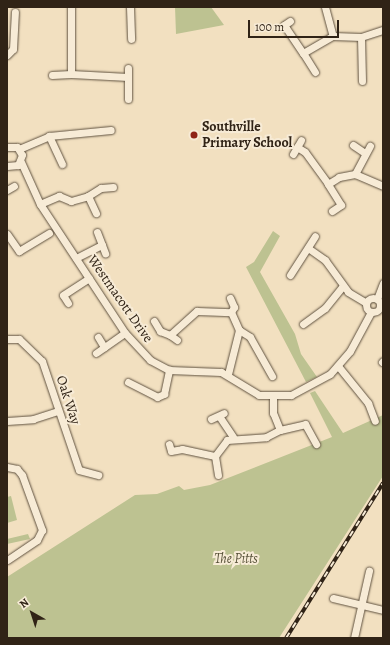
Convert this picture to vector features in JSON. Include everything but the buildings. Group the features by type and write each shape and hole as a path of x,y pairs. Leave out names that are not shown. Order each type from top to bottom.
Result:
{"street":[{"path":"71,7 71,74"},
{"path":"130,7 131,39"},
{"path":"325,7 333,36"},
{"path":"7,55 13,49 15,12"},
{"path":"290,21 284,25 314,72"},
{"path":"303,53 333,36 361,37 383,30"},
{"path":"7,32 15,33"},
{"path":"361,37 362,81"},
{"path":"128,68 128,99"},
{"path":"52,75 71,74 128,77"},
{"path":"7,146 19,149 49,136 112,130"},
{"path":"49,136 62,164"},
{"path":"293,154 301,140"},
{"path":"353,145 365,153"},
{"path":"356,174 365,153 370,146"},
{"path":"298,147 328,184 342,206 332,211"},
{"name":"Westmacott Drive","path":"19,149 21,162 40,204 125,333 150,360 169,370 228,374"},
{"path":"7,166 15,167 21,162"},
{"path":"328,184 339,177 356,174 383,186"},
{"path":"7,190 14,186"},
{"path":"40,204 59,196 71,201 88,196 101,188 113,187"},
{"path":"88,196 96,213"},
{"path":"97,232 105,253"},
{"path":"7,234 19,251 49,233"},
{"path":"290,275 316,236"},
{"path":"76,258 102,245"},
{"path":"308,248 325,260 343,286 366,303 371,312"},
{"path":"68,302 62,295 88,278"},
{"path":"366,303 376,299 383,284"},
{"path":"303,324 325,308 343,286"},
{"path":"230,298 234,307 231,312"},
{"path":"239,330 228,374 259,395 273,398 301,392 338,366 371,312 382,306 376,299"},
{"path":"170,335 197,311 231,312"},
{"path":"231,312 239,330 250,337 272,376"},
{"path":"154,321 160,331 177,340"},
{"path":"96,353 125,333"},
{"path":"98,338 104,347"},
{"name":"Oak Way","path":"7,339 19,339 42,361 79,470 98,475"},
{"path":"338,366 368,403 375,421"},
{"path":"128,382 157,398 164,394 169,370"},
{"path":"273,398 273,413 280,430"},
{"path":"7,421 34,419 58,411"},
{"path":"211,419 222,414 233,437"},
{"path":"215,456 233,437 266,437 304,421 316,444"},
{"path":"170,451 182,449 215,456"},
{"path":"215,456 218,475"},
{"path":"7,467 17,469 22,475 42,530 37,540 7,560"},
{"path":"354,638 370,572"},
{"path":"333,598 383,610"}],"green space":[{"path":"175,7 211,7 224,25 176,34"},
{"path":"273,231 280,236 260,272 295,334 301,354 317,377 306,382 246,267 254,262"},
{"name":"The Pitts","path":"315,391 343,433 383,415 383,476 279,638 7,638 7,577 135,495 157,494 179,486 184,490 210,485 332,437 310,393"},
{"path":"11,496 17,520 7,523 7,497"},
{"path":"28,534 30,539 7,544 7,539"}],"railway":[{"path":"286,638 383,483"}],"place":[{"name":"Southville Primary School","path":"194,135"}]}
